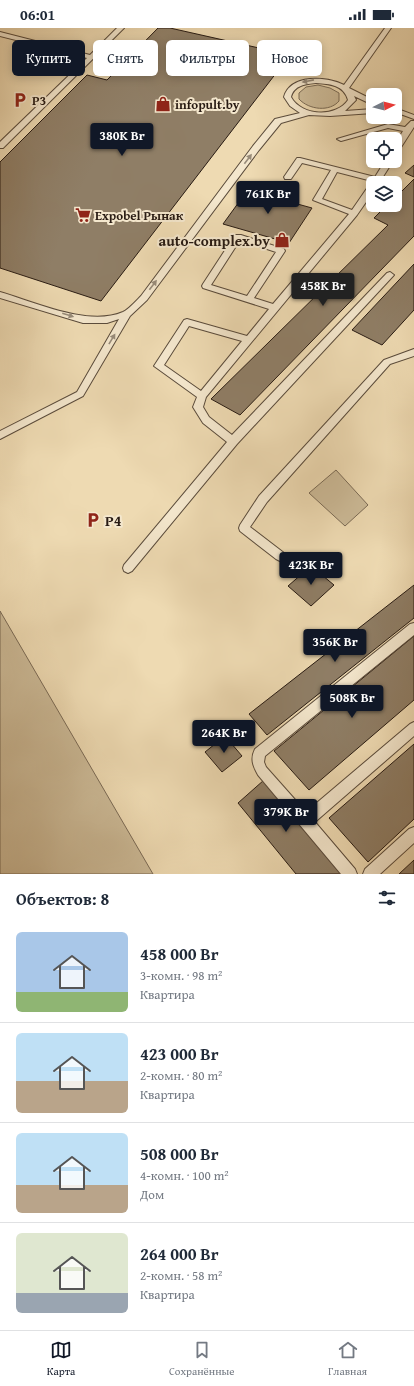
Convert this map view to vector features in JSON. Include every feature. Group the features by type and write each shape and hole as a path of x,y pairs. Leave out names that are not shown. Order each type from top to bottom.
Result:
{"lane":[{"path":"0,146 121,28"},
{"path":"347,90 388,28"},
{"path":"0,34 92,57"},
{"path":"308,113 291,104 288,98 290,90 296,84 305,81 325,80 336,83 366,100"},
{"path":"337,112 349,105 352,100 347,90"},
{"path":"0,436 80,394 127,314 144,298 256,148 278,121 308,113 328,114 337,112 366,111"},
{"path":"402,113 414,117"},
{"path":"402,138 407,130 414,124"},
{"path":"341,139 388,126 407,130"},
{"path":"288,176 300,160 366,180"},
{"path":"334,170 317,200 354,213"},
{"path":"233,441 206,420 198,407 202,396 354,213 366,196"},
{"path":"250,299 280,251 238,238 206,286 275,308"},
{"path":"128,568 233,441 390,275"},
{"path":"0,295 83,320 107,320 127,314"},
{"path":"202,396 159,366 187,322 249,340"},
{"path":"280,556 244,528 263,499 387,362 414,352"},
{"path":"350,874 262,771 258,762 259,754 414,628"},
{"path":"305,822 414,728"},
{"path":"370,874 414,834"}],"shaded area":[{"path":"318,85 330,88 339,93 339,101 330,107 319,108 308,106 299,99 299,93 306,87"},
{"path":"336,470 368,505 345,526 309,493"},
{"path":"0,611 153,874 0,874"}],"building":[{"name":"Expobel Рынак","path":"158,28 170,28 223,40 166,40 166,76 249,76 249,46 257,48 257,76 274,76 101,301 0,268 0,162 87,75 107,80 111,76 158,76 158,40 146,40"},
{"path":"414,165 414,177 405,173"},
{"path":"414,179 414,236 240,415 211,399 388,225 374,218 380,212 402,212 402,191"},
{"path":"252,184 277,190 272,197 312,208 289,243 223,224"},
{"path":"414,264 414,310 382,345 352,330"},
{"path":"311,566 334,585 311,606 288,586"},
{"path":"414,585 414,618 267,735 249,714"},
{"path":"414,636 414,700 309,790 274,751"},
{"path":"225,736 242,756 222,772 205,752"},
{"path":"414,744 414,819 368,862 329,818"},
{"path":"264,780 343,874 296,874 238,803"},
{"path":"414,860 414,874 399,874"}],"place":[{"name":"P3","path":"20,100"},
{"name":"infopult.by","path":"163,104"},
{"name":"Expobel Рынак","path":"83,215"},
{"name":"auto-complex.by","path":"282,240"},
{"name":"P4","path":"93,520"}]}
